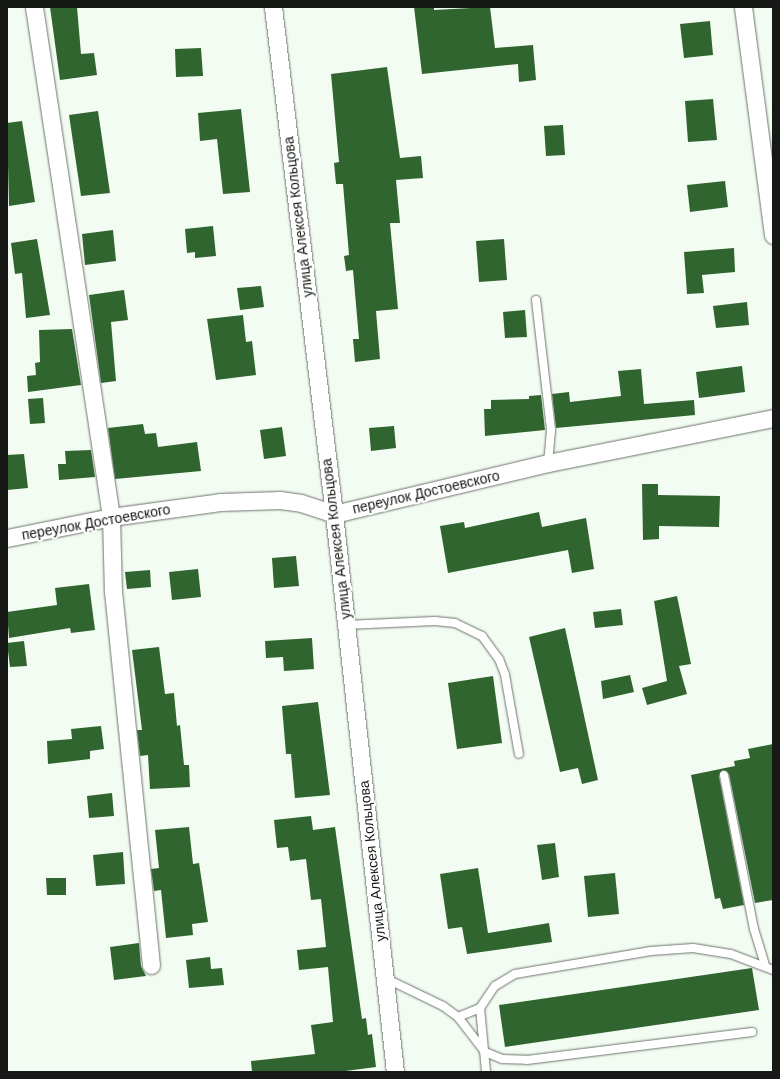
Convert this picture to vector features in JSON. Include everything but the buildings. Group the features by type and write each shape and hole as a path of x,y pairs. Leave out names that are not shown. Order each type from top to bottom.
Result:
{"street":[{"path":"34,7 111,517 113,591 150,965"},
{"name":"улица Алексея Кольцова","path":"273,7 334,514 395,1072"},
{"path":"743,7 773,235"},
{"name":"переулок Достоевского","path":"7,538 111,517 258,499 301,502 334,514 548,462 773,418"}],"lane":[{"path":"536,300 550,430 548,462"},
{"path":"346,625 435,621 455,622 482,636 499,659 505,675 519,754"},
{"path":"724,775 754,929 765,964"},
{"path":"458,1016 480,1008 492,989 515,974 629,954 693,948 765,964 773,970"},
{"path":"385,978 429,997 458,1016 485,1052 502,1059 528,1060 752,1032"},
{"path":"480,1008 486,1072"}]}
